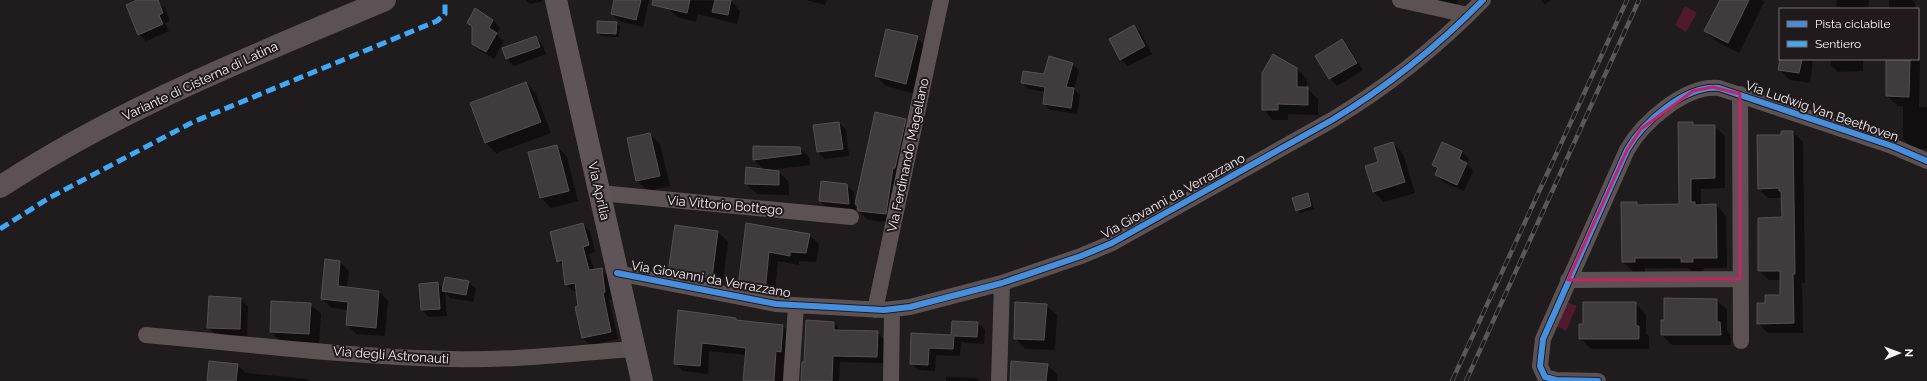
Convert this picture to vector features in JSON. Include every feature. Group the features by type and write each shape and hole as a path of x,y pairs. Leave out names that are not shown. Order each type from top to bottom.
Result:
{"main road":[{"name":"Variante di Cisterna di Latina","path":"0,187 69,146 159,97 385,0"}],"street":[{"name":"Via Aprilia","path":"556,0 642,381"},
{"name":"Via Ferdinando Magellano","path":"875,310 941,0"},
{"path":"1400,0 1468,15"},
{"name":"Via Giovanni da Verrazzano","path":"618,273 759,302 796,306 875,310 892,310 1002,283 1081,256 1120,240 1332,120 1364,101 1408,67 1483,0"},
{"name":"Via Ludwig Van Beethoven","path":"1568,280 1627,150 1637,133 1653,117 1688,94 1697,90 1708,87 1719,88 1740,94 1892,146 1927,161"},
{"path":"1740,94 1741,341"},
{"name":"Via Vittorio Bottego","path":"600,193 851,217"},
{"path":"1598,381 1552,380 1545,377 1541,370 1541,352 1545,333 1568,280 1740,279"},
{"path":"999,381 1002,283"},
{"path":"791,381 796,306"},
{"path":"891,381 892,310"},
{"name":"Via degli Astronauti","path":"146,335 388,356 452,360 635,349"}],"highlighted area":[{"path":"1713,87 1740,94 1740,279 1568,280 1627,150 1641,129 1693,91"}],"shaded area":[{"path":"1685,6 1697,13 1686,32 1675,25"},
{"path":"1565,301 1577,306 1566,331 1554,325"}],"building":[{"path":"137,0 158,0 163,13 159,15 163,24 138,35 126,5"},
{"path":"614,0 641,0 636,20 611,14"},
{"path":"653,0 690,0 687,13 652,5"},
{"path":"715,0 731,0 728,15 712,12"},
{"path":"1720,0 1749,0 1728,43 1704,31"},
{"path":"475,8 493,20 489,28 497,33 486,52 472,44 472,26 467,23"},
{"path":"597,21 617,22 616,34 597,33"},
{"path":"1134,25 1145,46 1120,60 1109,39"},
{"path":"886,29 918,36 906,84 875,76"},
{"path":"536,36 540,47 506,59 502,48"},
{"path":"1342,39 1357,63 1329,79 1315,56"},
{"path":"1273,54 1297,68 1297,87 1308,87 1308,105 1278,104 1278,110 1262,110 1262,73"},
{"path":"1049,56 1073,63 1066,87 1074,88 1071,108 1043,104 1045,87 1021,83 1023,71 1044,74"},
{"path":"1780,60 1802,60 1799,73 1778,70"},
{"path":"1886,60 1910,60 1909,97 1886,96"},
{"path":"526,82 541,122 485,143 470,103"},
{"path":"875,112 906,119 895,168 893,168 886,214 858,211 857,205 855,204"},
{"path":"839,122 843,149 817,152 813,125"},
{"path":"1678,122 1693,122 1693,125 1715,125 1715,178 1691,179 1691,202 1695,202 1695,205 1716,204 1717,258 1693,258 1693,262 1681,262 1681,258 1635,258 1635,262 1622,262 1621,202 1637,202 1637,205 1679,204"},
{"path":"1781,131 1793,131 1795,274 1793,274 1794,323 1757,324 1757,303 1765,303 1765,295 1780,295 1780,271 1758,271 1758,218 1782,217 1781,191 1779,191 1779,188 1758,189 1757,135 1781,135"},
{"path":"650,133 660,176 636,181 627,138"},
{"path":"1393,142 1405,182 1373,192 1365,166 1378,162 1374,148"},
{"path":"1442,142 1462,151 1459,159 1467,163 1457,185 1435,175 1438,168 1432,165"},
{"path":"557,145 569,191 540,198 528,152"},
{"path":"753,146 800,147 801,154 753,160"},
{"path":"746,167 779,171 779,185 745,184"},
{"path":"821,181 847,184 849,204 819,201"},
{"path":"1308,193 1311,206 1296,211 1292,198"},
{"path":"583,223 589,245 583,247 589,270 602,268 605,292 603,293 611,332 582,338 575,307 578,306 575,283 565,285 562,260 557,262 550,232"},
{"path":"746,223 810,234 806,253 790,252 790,256 769,252 765,292 738,287"},
{"path":"675,225 718,231 712,278 668,272"},
{"path":"325,259 340,261 338,286 379,291 376,328 346,325 348,302 321,299"},
{"path":"445,277 469,281 466,295 442,291"},
{"path":"438,282 440,309 421,310 419,284"},
{"path":"209,296 241,298 240,329 207,328"},
{"path":"1664,298 1717,299 1717,322 1720,322 1721,335 1661,335 1661,320 1664,320"},
{"path":"271,301 311,303 309,334 270,332"},
{"path":"1015,302 1047,304 1044,340 1014,339"},
{"path":"1583,302 1636,302 1636,326 1639,326 1639,339 1579,339 1579,324 1583,324"},
{"path":"678,310 736,318 736,320 783,325 781,352 776,351 774,381 743,381 746,348 702,343 700,366 674,364"},
{"path":"806,320 834,322 834,330 878,331 877,357 833,356 832,381 801,381 802,362 804,362"},
{"path":"952,321 978,322 977,337 954,336 953,349 929,348 928,365 910,364 911,333 951,335"},
{"path":"209,361 238,364 236,381 207,381"},
{"path":"1011,361 1048,364 1046,381 1010,381"}],"railway":[{"path":"1452,381 1627,0"},
{"path":"1466,381 1639,0"}],"marked path":[{"path":"0,229 49,198 193,122 437,21 445,14 445,0"}],"cycle path":[{"path":"617,273 776,304 884,310 910,307 1002,283 1081,256 1112,243 1332,120 1372,94 1411,65 1448,34 1483,0"},
{"path":"1598,381 1556,380 1545,377 1540,366 1543,339 1627,150 1643,128 1666,107 1693,92 1719,88 1892,146 1927,161"}]}
